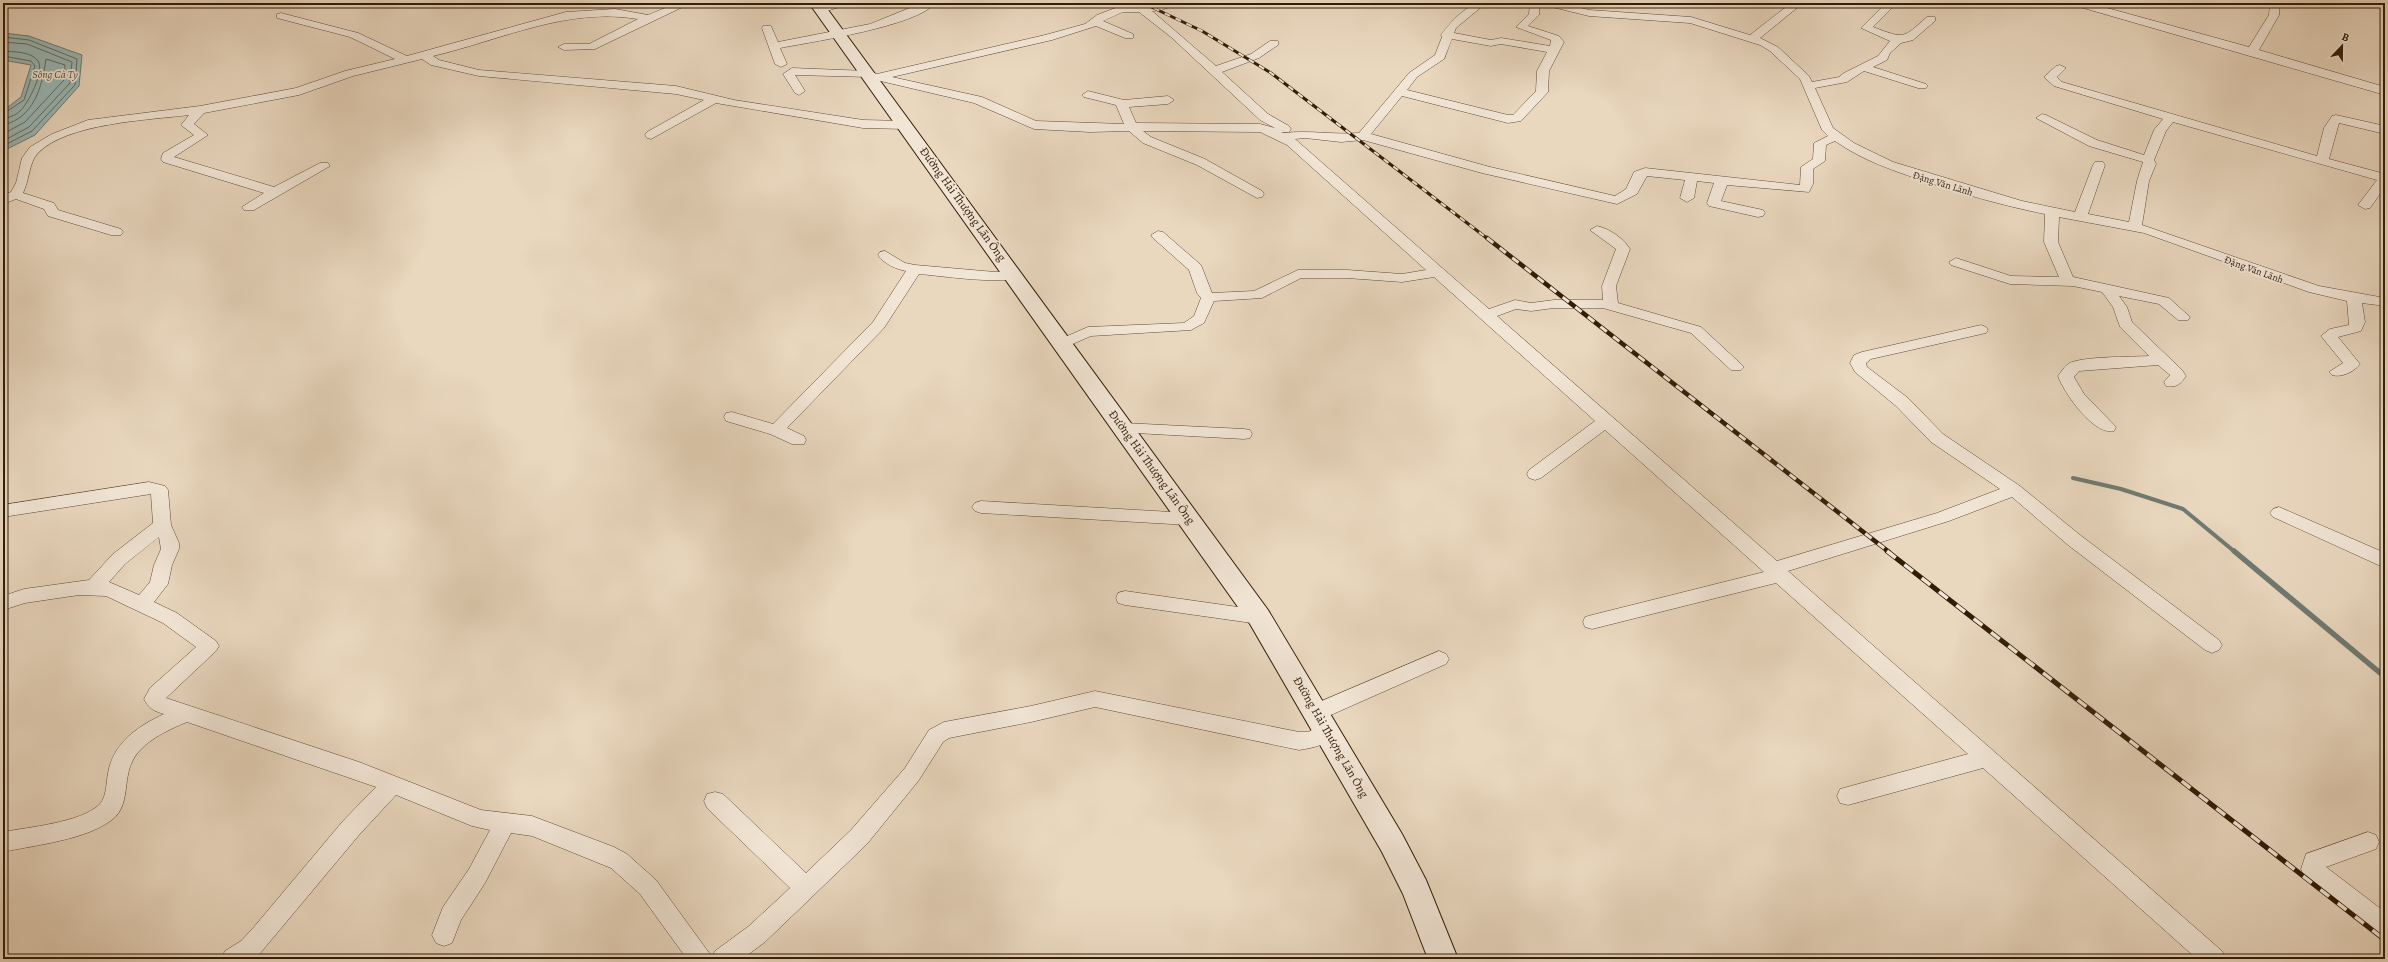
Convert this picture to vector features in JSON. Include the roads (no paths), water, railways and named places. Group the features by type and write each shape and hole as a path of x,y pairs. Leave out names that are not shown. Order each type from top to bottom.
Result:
{"street":[{"path":"615,12 633,3"},
{"path":"564,47 592,47 649,18 686,3"},
{"path":"819,6 846,3"},
{"path":"774,46 838,34 907,16 930,3"},
{"path":"872,77 1048,38 1089,26 1111,12 1136,5 1158,8 1174,3"},
{"path":"1363,136 1401,92 1413,75 1440,57 1446,35 1455,22 1481,3"},
{"path":"1401,92 1514,119 1542,92 1543,71 1558,42 1555,38 1521,27 1534,15 1535,3"},
{"name":"Đặng Văn Lãnh","path":"1548,3 1589,13 1686,19 1753,38 1774,49 1805,78 1828,130 1835,137 1867,155 1911,173 1990,197 2052,212 2135,227 2300,285 2354,298 2385,302"},
{"path":"1753,38 1798,3"},
{"path":"1892,3 1866,28 1897,40 1909,38 1931,19"},
{"path":"2078,3 2254,52 2385,91"},
{"path":"2254,52 2253,50 2274,15 2275,3"},
{"path":"1136,5 1175,35 1213,71 1485,315 2214,959"},
{"name":"Đường Hải Thượng Lãn Ông","path":"819,6 838,34 872,77 906,124 1259,617 1317,712 1410,877 1443,959"},
{"path":"16,195 22,183 30,154 41,145 56,137 99,121 200,110 298,91 350,73 424,55 566,15 615,12 649,18"},
{"path":"281,16 354,35 405,59"},
{"path":"1096,22 1129,36"},
{"path":"767,28 781,64"},
{"path":"1446,35 1491,43 1501,41 1554,50"},
{"path":"1808,86 1843,80 1848,75 1883,58 1885,52 1897,40"},
{"path":"1213,71 1255,56 1274,43"},
{"path":"424,55 435,63 479,73 639,85 694,92 734,104 863,124 906,124"},
{"path":"1865,68 1922,86"},
{"path":"2060,68 2050,77 2053,82 2170,118 2385,178 2365,206"},
{"path":"799,91 789,74 792,71 872,77 978,100 1034,125 1080,128 1190,126 1260,128 1287,136 1312,134 1341,138 1363,136 1409,147 1487,170 1617,200 1632,191 1642,173 1804,189 1807,184 1806,167 1819,161 1820,143 1835,137"},
{"path":"1088,95 1123,104 1168,100"},
{"path":"651,136 715,99"},
{"path":"1123,104 1132,127 1151,143 1200,162 1257,194"},
{"path":"200,110 187,125 202,135 167,156 167,159 275,192"},
{"path":"2042,118 2093,143 2148,160"},
{"path":"2135,227 2143,181 2150,164 2148,160 2156,136 2170,118"},
{"path":"2322,160 2330,128 2336,119 2385,130"},
{"path":"2080,217 2099,165"},
{"path":"249,207 324,166"},
{"path":"1687,198 1692,177"},
{"path":"1722,180 1714,203 1758,213"},
{"path":"3,200 16,195 49,206 53,213 116,232"},
{"path":"2052,212 2051,242 2064,277 2071,282"},
{"path":"1597,230 1619,243 1623,249 1609,286 1611,306"},
{"path":"1158,235 1196,268 1204,293 1208,297 1257,295 1298,274 1412,277 1438,272"},
{"path":"885,255 900,266 995,276 1015,276"},
{"path":"1956,262 2010,280 2071,282 2164,302 2183,317"},
{"path":"776,430 879,325 915,268"},
{"path":"2107,289 2120,308 2125,324 2177,373 2178,376 2172,382"},
{"path":"1063,343 1088,332 1186,327 1195,325 1201,319 1208,297"},
{"path":"2337,372 2352,364 2329,336 2354,330 2357,326 2358,315 2354,298"},
{"path":"1485,315 1515,304 1531,307 1595,303 1611,306 1696,330 1736,367"},
{"path":"1981,330 1867,355 1860,358 1858,363 1860,369 1902,402 1937,438 2014,490 2068,536 2212,645"},
{"path":"2108,427 2086,406 2068,384 2067,372 2074,367 2100,363 2162,360"},
{"path":"732,417 776,430 798,440"},
{"path":"1535,474 1606,421"},
{"path":"1123,428 1244,434"},
{"path":"3,511 156,489 159,490 162,525 170,543 170,549 163,565 159,584 142,604"},
{"path":"1592,622 1776,572 1943,517 2014,490"},
{"path":"981,507 1189,519"},
{"path":"2279,513 2385,560"},
{"path":"94,587 119,559 162,525"},
{"path":"3,603 45,592 94,587 109,589 170,618 209,646 157,694 154,699 158,704 185,714 269,739 393,784 480,819 532,826 619,861 648,887 701,959"},
{"path":"1125,598 1259,617"},
{"path":"1317,712 1439,659"},
{"path":"723,959 753,937 859,837 912,774 936,736 951,728 1032,714 1095,699 1299,741 1311,740 1328,731"},
{"path":"3,842 71,826 105,812 114,801 121,760 126,753 158,726 185,714"},
{"path":"1848,796 1987,758"},
{"path":"242,956 351,828 393,784"},
{"path":"715,801 806,888"},
{"path":"444,935 451,915 477,876 505,823"},
{"path":"2368,842 2314,861 2312,869 2385,926"}],"water":[{"name":"Sông Cà Ty","path":"3,33 29,36 82,55 79,86 35,135 3,151 3,111 21,97 31,65 3,60"}],"waterway":[{"path":"2073,478 2121,489 2183,509 2235,552"},
{"path":"2234,551 2385,677"}],"railway":[{"path":"1143,3 1202,31 1271,73 1488,239"},
{"path":"1487,238 1889,552"},
{"path":"1887,551 2385,940"}]}
